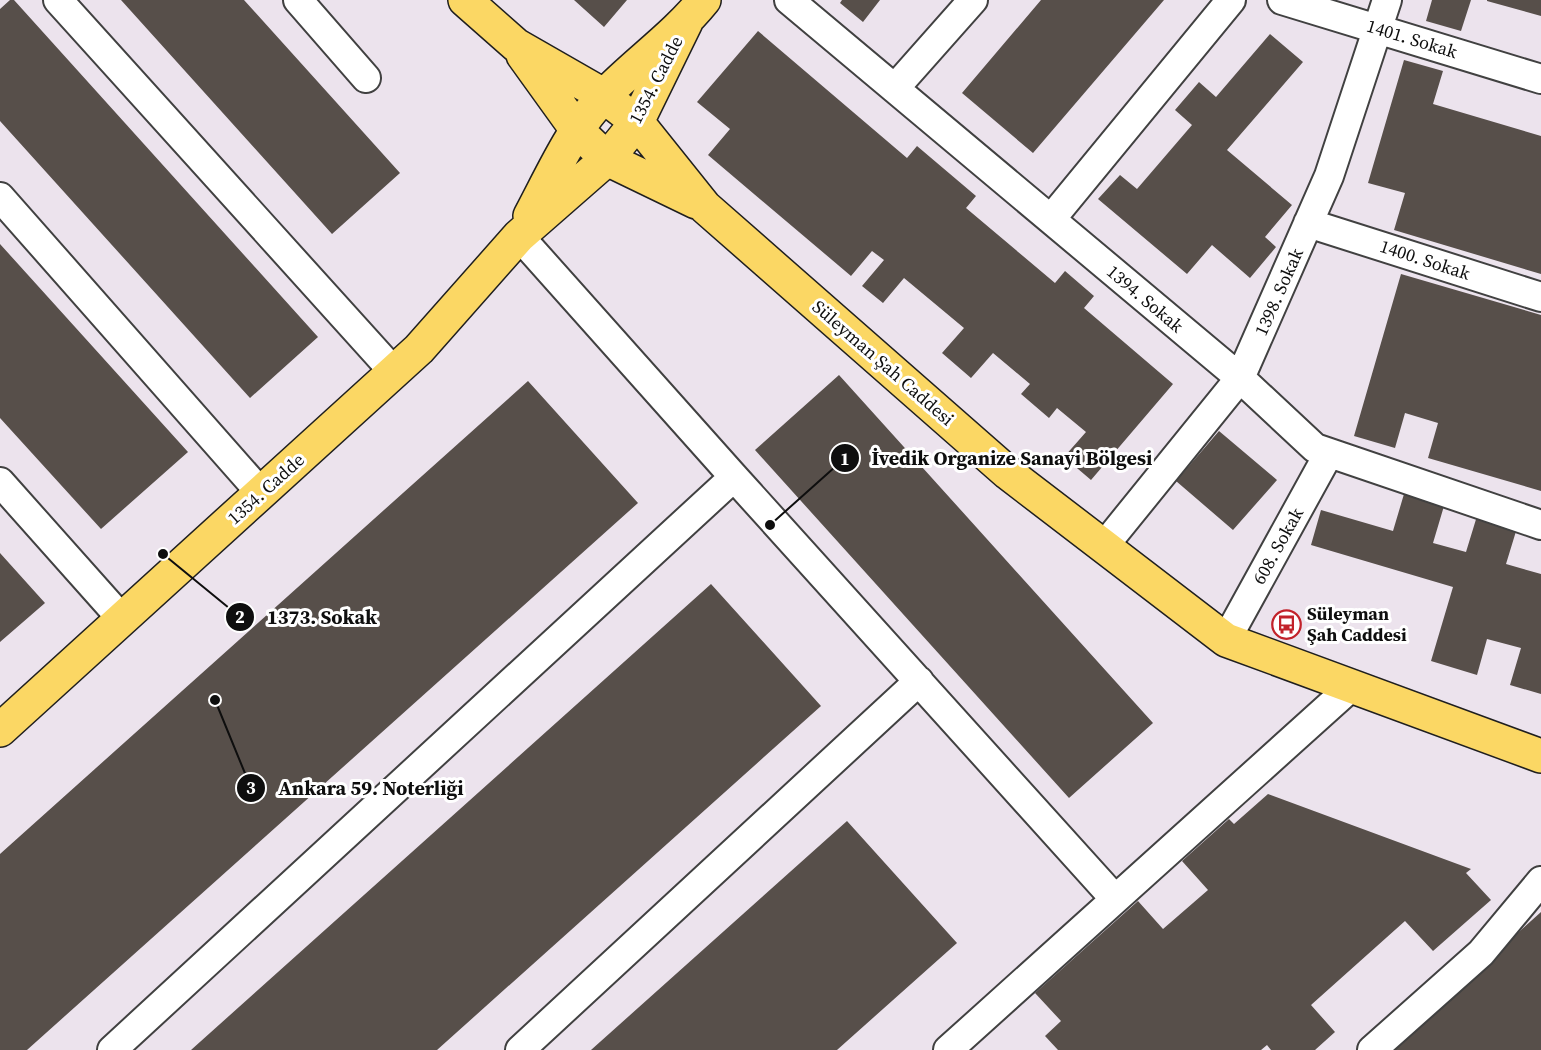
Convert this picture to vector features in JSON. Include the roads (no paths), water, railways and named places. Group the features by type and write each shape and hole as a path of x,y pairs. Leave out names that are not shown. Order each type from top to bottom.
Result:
{"main road":[{"path":"465,0 516,45 604,96 637,122 705,207"},
{"name":"1354. Cadde","path":"519,236 576,130 604,96 695,11"},
{"name":"1354. Cadde","path":"0,730 419,349 519,236 607,159 637,122 695,11"},
{"path":"516,45 576,130 607,159 705,207"},
{"name":"Süleyman Şah Caddesi","path":"705,207 1008,473 1226,640 1541,756"}],"lane":[{"path":"58,0 394,372"},
{"path":"298,0 366,78"},
{"name":"1394. Sokak","path":"789,0 1240,378 1315,448 1541,525"},
{"path":"895,88 973,0"},
{"path":"1051,219 1231,0"},
{"name":"1401. Sokak","path":"1282,0 1541,80"},
{"name":"1398. Sokak","path":"1104,546 1240,378 1329,176 1387,0"},
{"path":"0,197 261,493"},
{"name":"1400. Sokak","path":"1308,223 1541,297"},
{"path":"519,236 1115,899"},
{"name":"608. Sokak","path":"1226,640 1329,453"},
{"path":"112,1050 734,477"},
{"path":"0,482 122,619"},
{"path":"520,1050 919,681"},
{"path":"948,1050 1352,686"},
{"path":"1372,1050 1481,953 1541,880"}],"place":[{"name":"İvedik Organize Sanayi Bölgesi","path":"770,525"},
{"name":"1373. Sokak","path":"163,554"},
{"name":"Süleyman Şah Caddesi","path":"1286,624"},
{"name":"Ankara 59. Noterliği","path":"215,700"}]}
